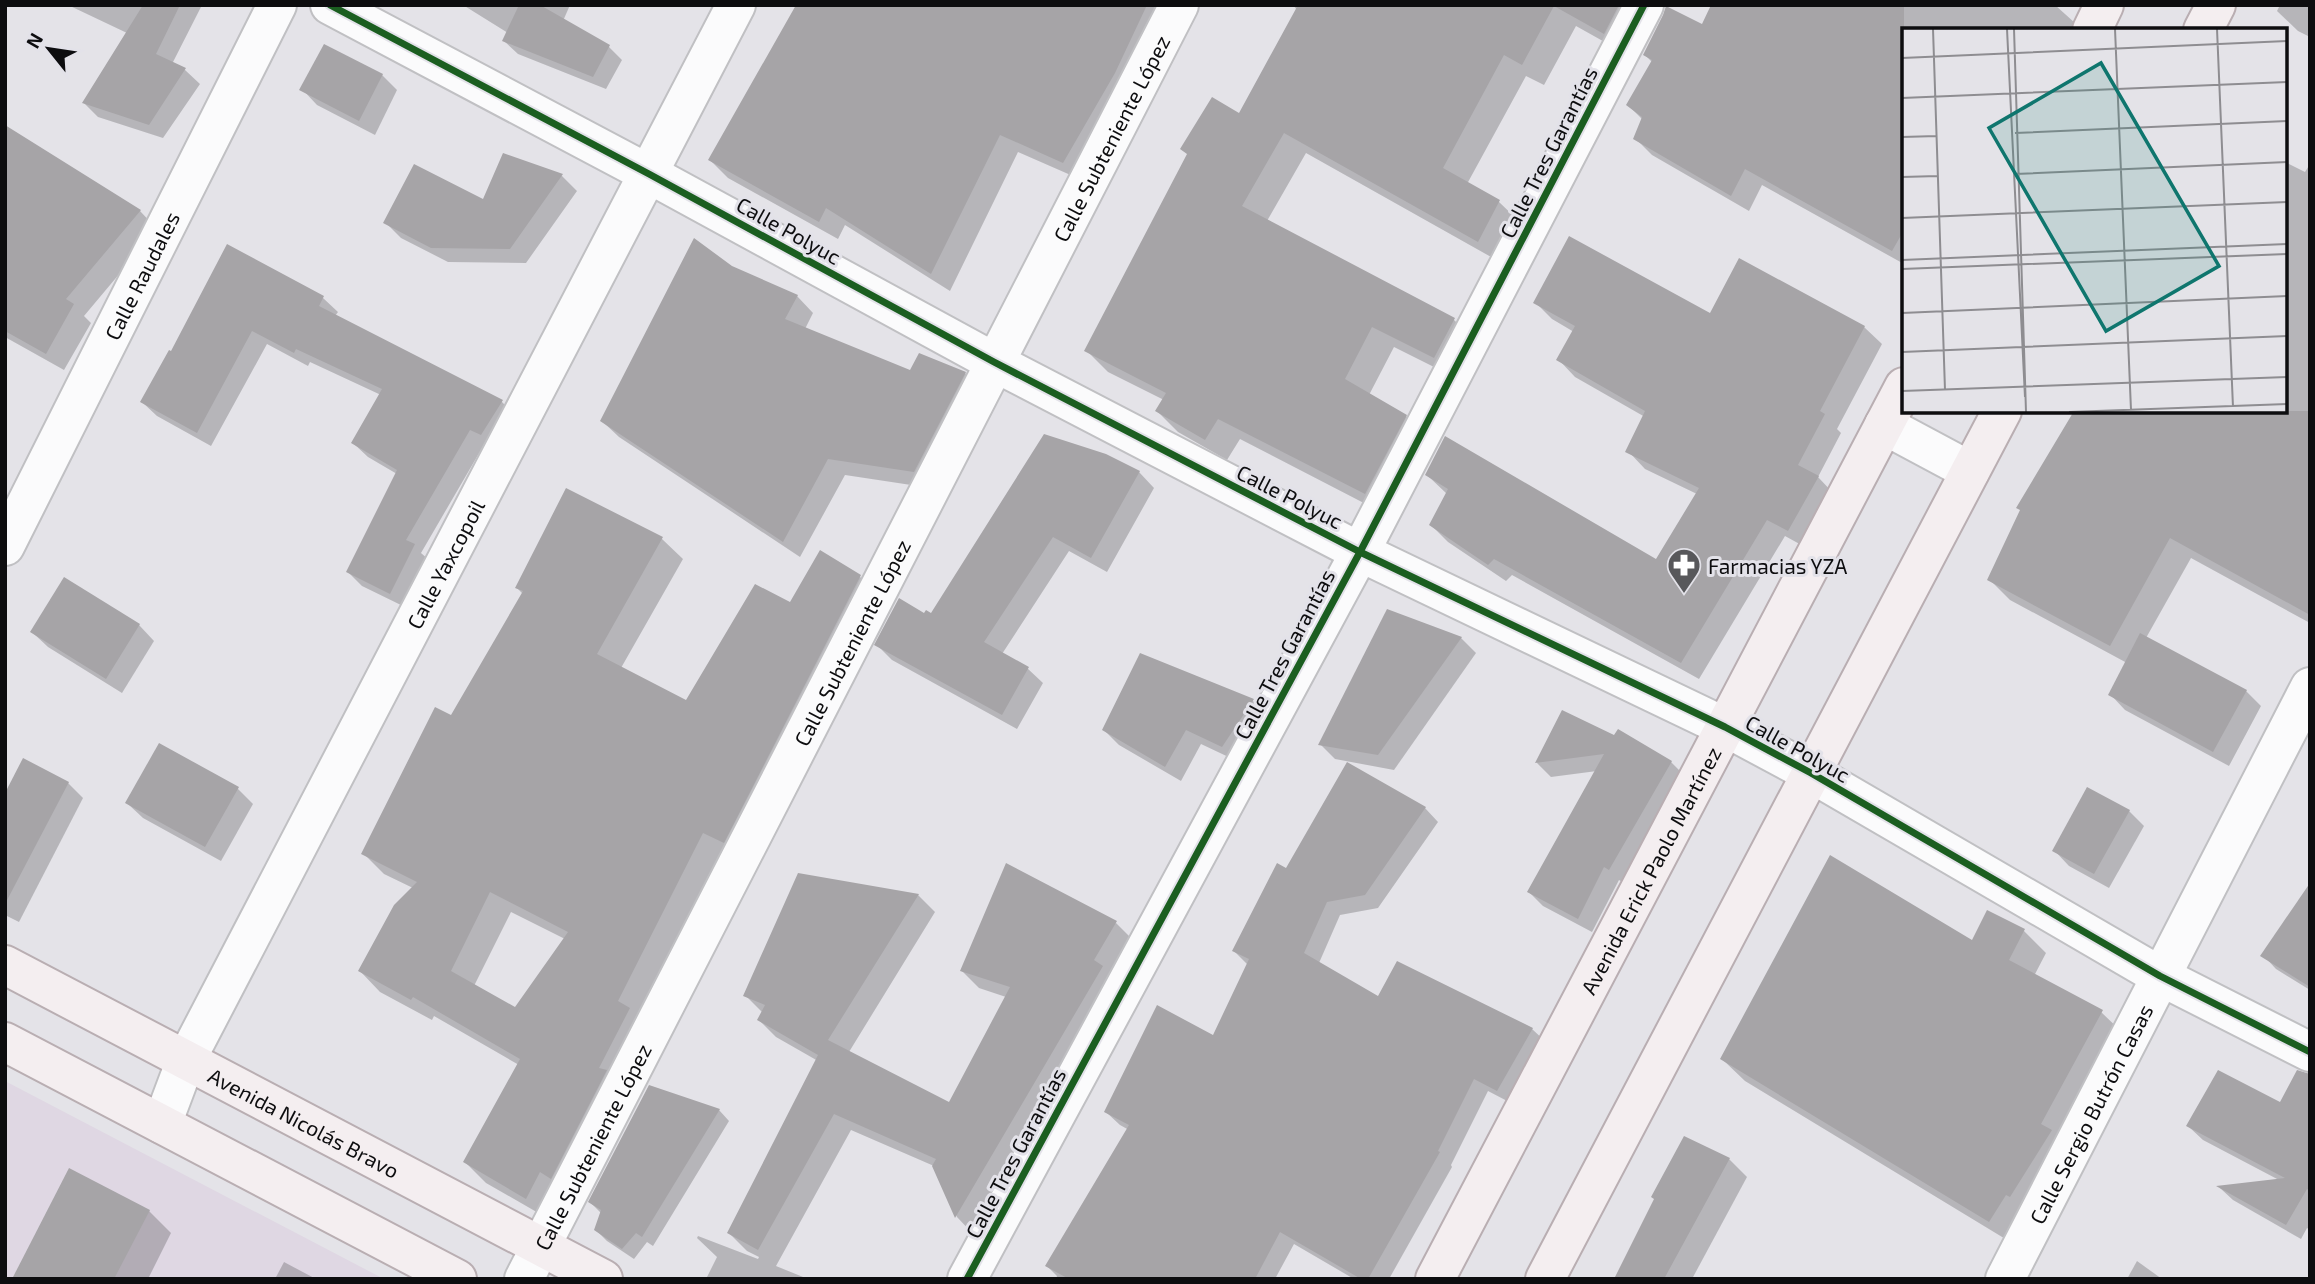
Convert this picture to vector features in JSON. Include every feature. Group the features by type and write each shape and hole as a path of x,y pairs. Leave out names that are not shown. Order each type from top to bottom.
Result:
{"main road":[{"path":"2093,28 2104,5"},
{"path":"2204,28 2216,5"},
{"name":"Avenida Erick Paolo Martínez","path":"1435,1279 1902,391"},
{"path":"1545,1279 2001,413"},
{"name":"Avenida Nicolás Bravo","path":"5,965 186,1060 532,1262 603,1279"},
{"path":"5,1042 457,1279"}],"street":[{"name":"Calle Raudales","path":"5,546 277,5"},
{"name":"Calle Polyuc","path":"330,5 649,174 994,362 1360,552 1725,727 1811,773 2160,976 2310,1052"},
{"name":"Calle Yaxcopoil","path":"162,1124 186,1060 736,5"},
{"name":"Calle Subteniente López","path":"532,1262 1180,5"},
{"name":"Calle Tres Garantías","path":"967,1279 1360,552 1644,5"},
{"path":"1884,425 1970,471"},
{"name":"Calle Sergio Butrón Casas","path":"2005,1279 2310,687"}],"shaded area":[{"path":"5,1081 384,1279 5,1279"}],"building":[{"path":"143,5 180,5 156,54 186,68 149,125 82,103"},
{"path":"519,5 540,5 610,45 593,77 502,41"},
{"path":"796,5 1147,5 1115,73 1063,163 1000,135 931,274 826,208 819,222 708,160"},
{"path":"1298,5 1619,5 1604,34 1554,6 1522,65 1504,55 1443,168 1500,200 1478,242 1284,133 1242,206 1455,318 1434,358 1372,327 1345,379 1407,415 1365,494 1218,419 1205,440 1155,411 1166,393 1084,351 1187,154 1180,149 1212,97 1239,113"},
{"path":"1711,5 1904,5 1902,234 1892,251 1745,169 1731,196 1633,139 1642,117 1626,105 1652,60 1643,55 1666,6 1702,24"},
{"path":"324,44 383,74 359,121 299,90"},
{"path":"5,125 141,210 66,299 74,304 46,354 5,331"},
{"path":"503,153 563,174 510,249 431,248 383,223 414,164 483,199"},
{"path":"1569,236 1710,313 1739,258 1865,326 1820,411 1825,414 1798,465 1819,476 1788,531 1767,520 1681,663 1494,559 1488,565 1429,525 1448,489 1425,475 1445,436 1656,559 1699,488 1625,452 1645,411 1556,360 1575,326 1533,303"},
{"path":"694,238 732,266 798,295 785,319 910,370 919,353 966,372 914,472 828,459 783,542 600,421"},
{"path":"227,244 324,296 319,306 503,400 481,435 470,430 406,540 415,544 390,594 346,572 397,470 351,443 382,389 296,349 294,353 252,331 197,433 140,402 169,350 171,351"},
{"path":"2310,411 2310,615 2170,538 2110,646 1987,580 2020,510 2016,508 2073,413"},
{"path":"1044,434 1106,454 1140,471 1091,558 1053,537 984,642 1029,667 1002,715 874,645 899,598 924,613 926,610 931,613"},
{"path":"566,488 663,537 597,654 686,700 755,584 790,602 820,550 861,575 724,843 703,833 618,1001 630,1008 599,1068 607,1070 551,1179 540,1172 526,1199 463,1162 520,1059 413,997 411,1000 358,971 394,905 417,882 361,854 435,707 451,715 523,591 515,588","holes":["490,892 568,932 515,1007 451,971"]},
{"path":"64,577 140,624 106,679 30,632"},
{"path":"1387,609 1462,637 1378,755 1318,745"},
{"path":"2140,633 2247,690 2213,752 2108,695"},
{"path":"1140,653 1254,699 1222,747 1186,730 1165,767 1102,730"},
{"path":"1562,710 1614,735 1618,729 1672,761 1609,870 1604,867 1578,919 1527,892 1604,754 1535,763"},
{"path":"159,743 239,787 205,847 125,803"},
{"path":"23,758 69,782 5,904 5,793"},
{"path":"1347,762 1426,807 1365,895 1327,902 1304,953 1378,996 1397,961 1533,1028 1497,1091 1474,1079 1438,1151 1440,1152 1368,1279 1361,1279 1280,1232 1255,1279 1069,1279 1045,1266 1129,1125 1104,1112 1157,1005 1213,1035 1249,959 1232,951 1277,863 1286,868"},
{"path":"2087,787 2130,810 2094,874 2052,851"},
{"path":"1830,855 1972,940 1987,910 2025,929 2009,960 2103,1010 2041,1124 2052,1130 2010,1197 2006,1195 1989,1222 1720,1059"},
{"path":"1006,863 1117,921 1094,960 1103,966 955,1218 932,1166 936,1159 834,1114 758,1250 727,1233 818,1055 757,1020 765,1005 743,996 798,873 919,894 828,1040 949,1102 1010,987 960,971"},
{"path":"2310,883 2310,987 2260,956"},
{"path":"2218,1070 2280,1102 2297,1070 2310,1074 2310,1191 2307,1189 2286,1225 2216,1186 2285,1178 2186,1126"},
{"path":"649,1085 720,1109 642,1237 636,1233 622,1249 594,1230 601,1210 588,1202"},
{"path":"1684,1136 1730,1158 1664,1279 1614,1279 1654,1199 1651,1197"},
{"path":"69,1168 150,1210 114,1279 12,1279"}],"cycle path":[{"path":"330,5 649,174 994,362 1360,552 1725,727 1811,773 2160,976 2310,1052"},
{"path":"967,1279 1360,552 1644,5"}],"place":[{"name":"Farmacias YZA","path":"1684,595"}]}
